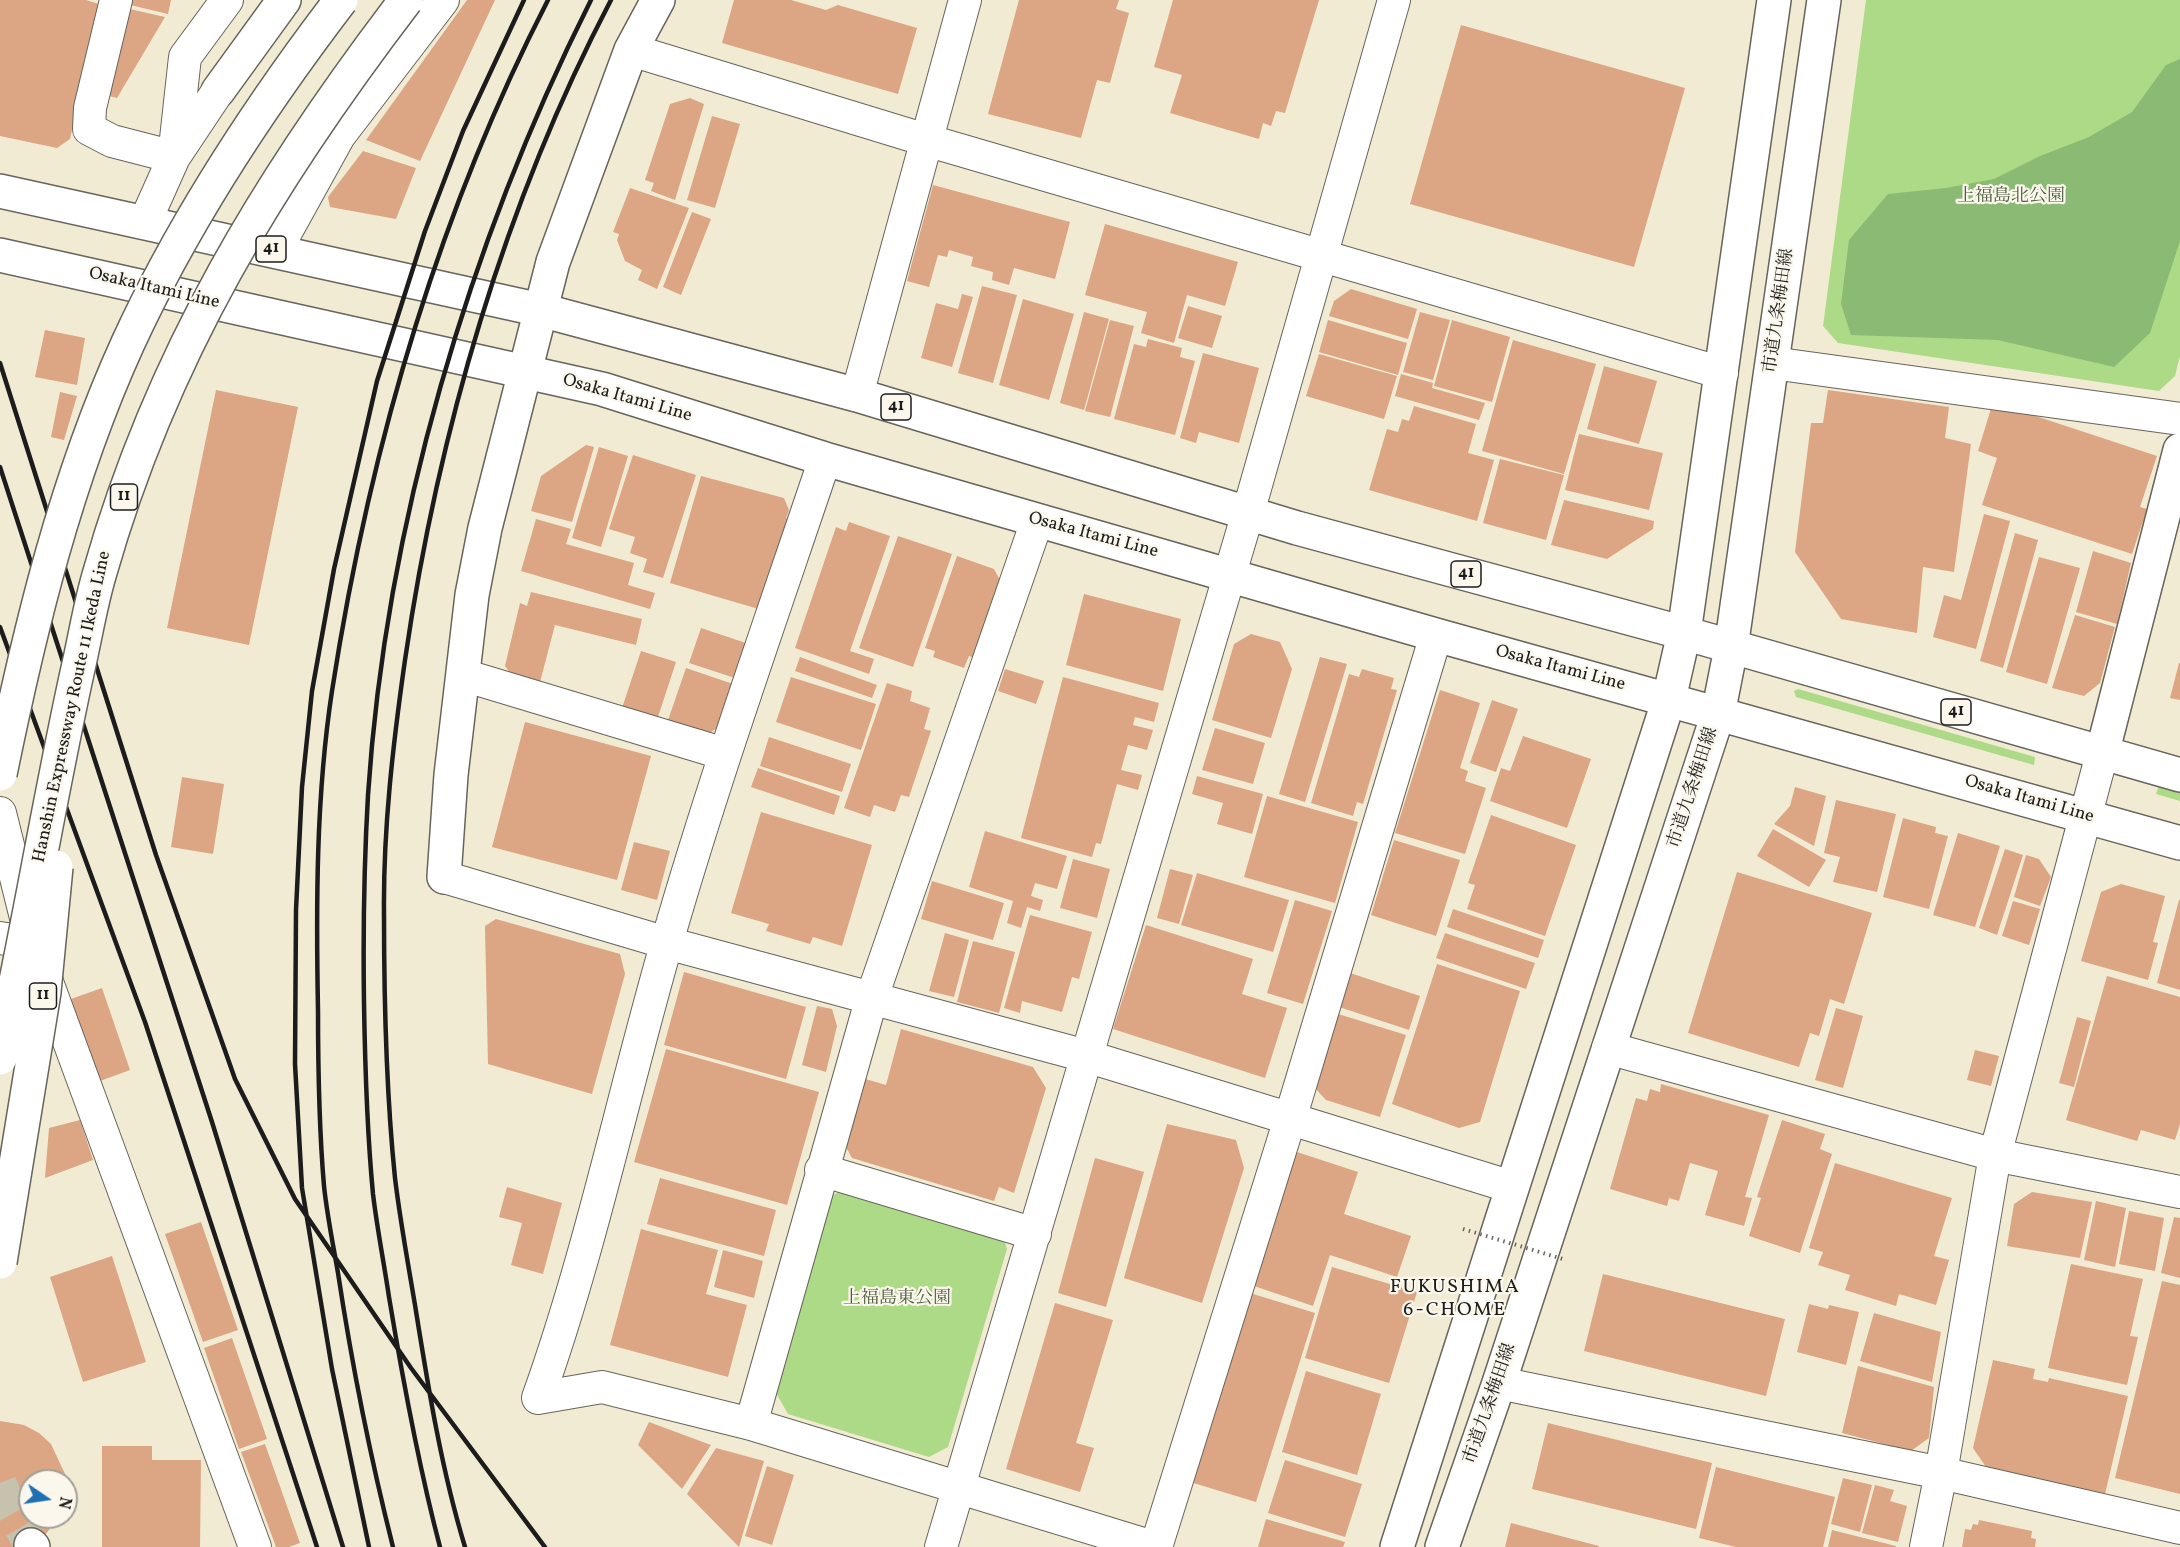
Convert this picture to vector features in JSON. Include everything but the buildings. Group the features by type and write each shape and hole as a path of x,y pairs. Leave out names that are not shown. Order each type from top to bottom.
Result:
{"main road":[{"path":"218,91 284,0"},
{"path":"0,774 14,703 53,551 87,446 128,343 179,241 247,134 341,0"},
{"name":"Hanshin Expressway Route 11 Ikeda Line","path":"0,1058 65,727 99,573 134,466 176,364 225,268 289,161 406,0"},
{"path":"444,877 462,675 472,595 485,528 554,262 631,50 658,0"},
{"path":"1396,1547 1669,699 1684,633 1774,0"},
{"name":"市道九条梅田線","path":"1442,1547 1499,1383 1718,714 1731,648 1824,0"},
{"name":"41","path":"0,191 541,310 857,395 1248,513 1684,633 2180,775"},
{"name":"Osaka Itami Line","path":"0,255 602,389 825,459 1037,521 2180,843"},
{"path":"2102,754 2180,450"},
{"name":"11","path":"0,1262 44,992 65,727"}],"street":[{"path":"116,0 90,108 89,129 112,141 174,157"},
{"path":"174,157 185,57 227,0"},
{"path":"276,250 339,136 443,0"},
{"path":"857,395 965,0"},
{"path":"940,1547 1248,513 1394,0"},
{"path":"631,50 926,140 1722,373"},
{"path":"145,222 174,157 218,91"},
{"path":"1772,363 2180,419"},
{"path":"825,459 725,753 667,943 562,1329 538,1398 602,1387 751,1424 1154,1547 1290,1119 1436,635"},
{"path":"751,1424 821,1170 872,997 1037,521"},
{"path":"462,675 725,753"},
{"path":"1926,1547 1941,1473 1995,1155 2102,754"},
{"path":"0,813 33,944 255,1547"},
{"path":"444,877 667,943 1086,1056 1512,1187"},
{"path":"0,938 33,944"},
{"path":"1608,1048 1995,1155 2180,1192"},
{"path":"821,1170 1035,1234"},
{"path":"1499,1383 1941,1473 2180,1528"}],"path":[{"path":"1463,1229 1563,1259"}],"green space":[{"name":"上福島北公園","path":"1866,0 2180,0 2180,356 2175,376 2159,391 1838,343 1823,326"},
{"path":"2180,59 2180,241 2150,333 2114,367 1998,340 1851,335 1841,304 1849,240 1888,194 1946,188 1994,179 2040,156 2089,137 2132,112 2166,65"},
{"path":"1798,689 2035,757 2034,765 1796,697 1794,691"},
{"path":"2159,785 2180,791 2180,801 2156,794"},
{"name":"上福島東公園","path":"845,1188 1002,1234 1007,1249 948,1447 929,1457 788,1414 776,1393 832,1196"}],"tunnel":[{"path":"0,1483 12,1513 31,1545"}],"railway":[{"path":"369,1547 332,1369 302,1188 295,1064 296,910 302,787 312,691 334,569 377,381 425,231 463,131 524,0"},
{"path":"393,1547 355,1376 324,1186 319,1076 317,931 323,770 332,691 347,602 387,424 412,337 473,165 508,82 548,0"},
{"path":"440,1547 405,1391 373,1194 365,1051 364,977 368,795 378,693 393,590 414,488 440,387 507,188 547,93 591,0"},
{"path":"465,1547 436,1427 395,1178 384,981 385,851 393,755 405,660 436,490 456,405 480,321 538,157 611,0"},
{"path":"0,363 156,855 235,1079 295,1199 411,1368 545,1547"},
{"path":"0,467 212,1122 343,1547"},
{"path":"0,627 145,1022 317,1547"}],"district":[{"name":"FUKUSHIMA 6-CHOME","path":"1455,1300"}]}
